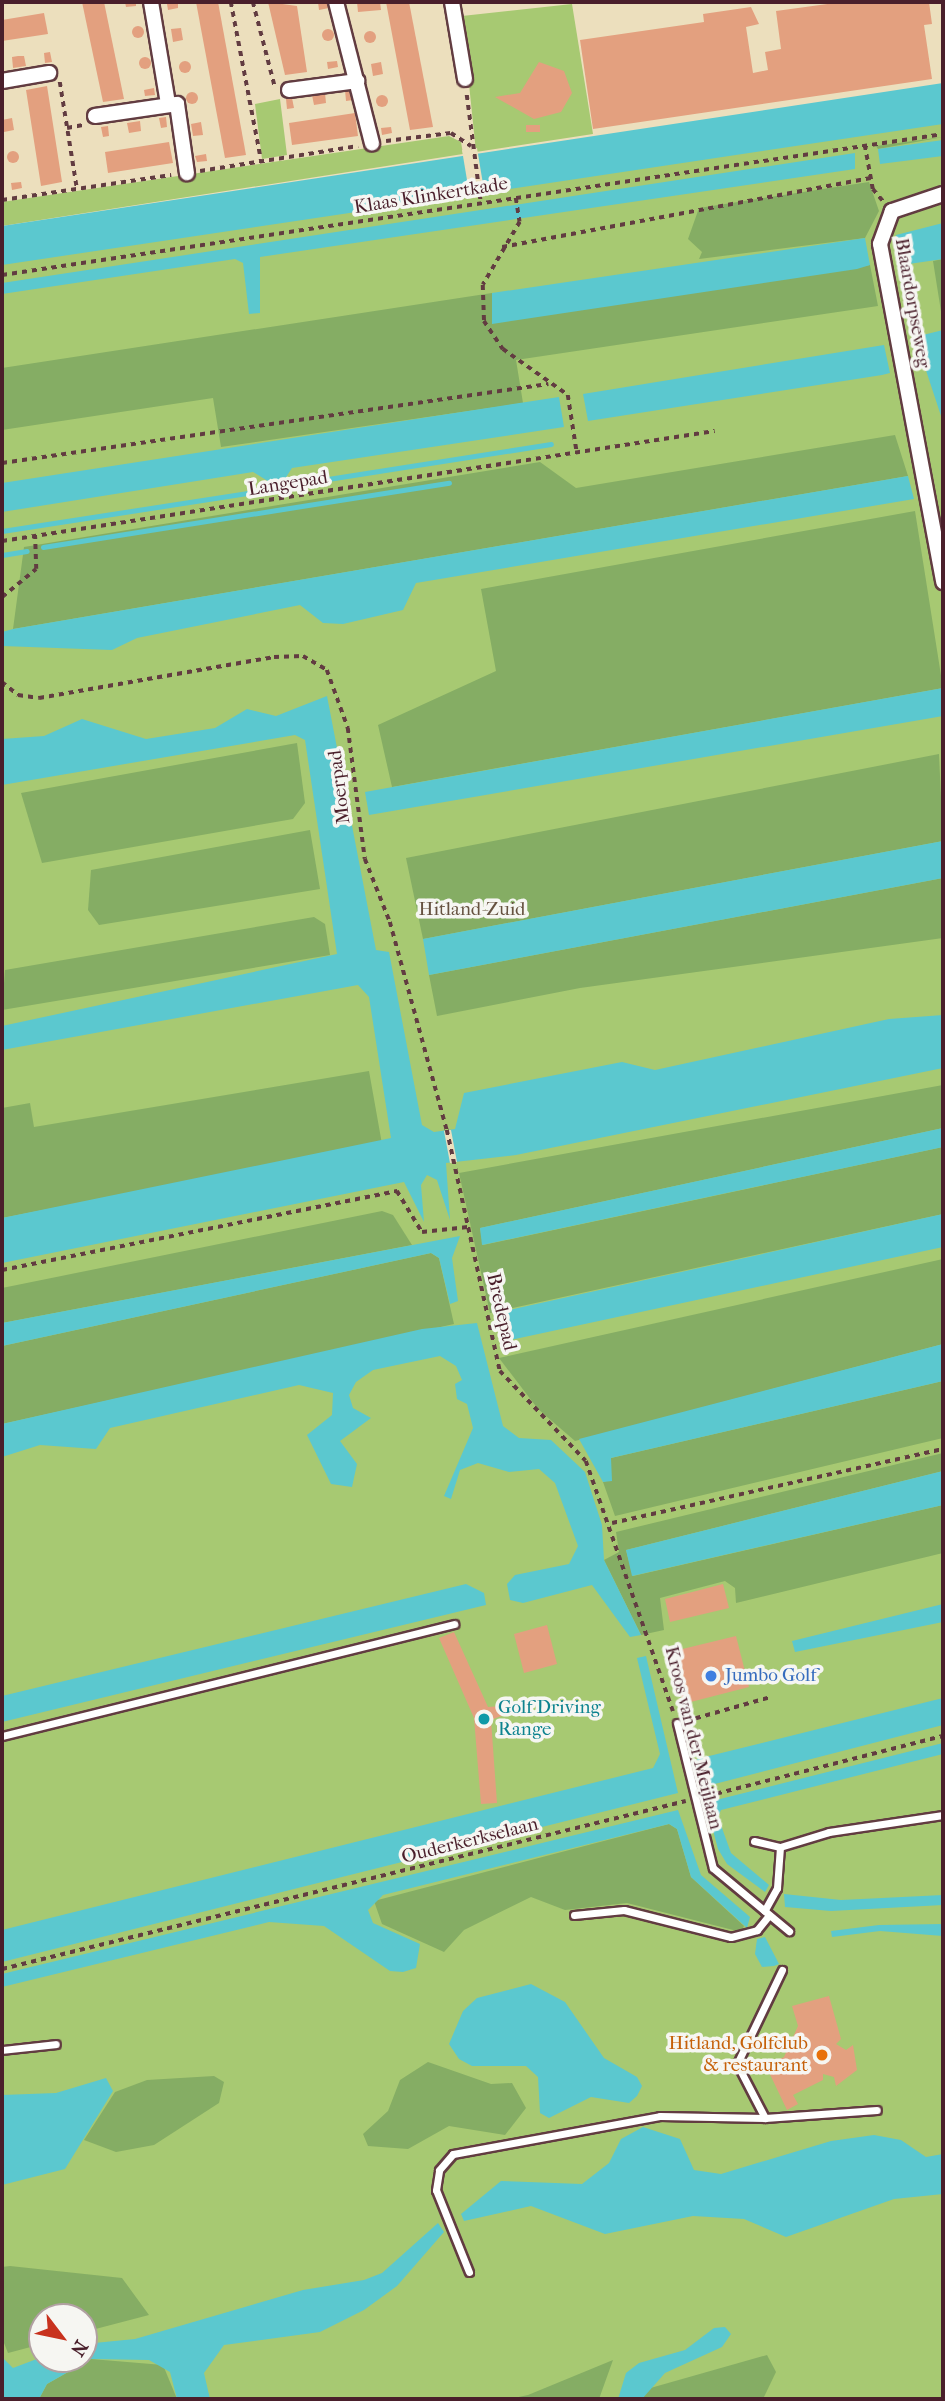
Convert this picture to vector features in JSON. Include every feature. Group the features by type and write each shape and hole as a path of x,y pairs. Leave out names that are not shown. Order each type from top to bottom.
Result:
{"street":[{"path":"151,2 167,104"},
{"path":"336,2 372,143"},
{"path":"452,2 465,79"},
{"path":"2,81 49,73"},
{"path":"289,90 357,81"},
{"path":"95,116 177,104 187,173"},
{"name":"Blaardorpseweg","path":"943,194 892,211 880,244 943,582"}],"lane":[{"path":"2,1736 454,1624"},
{"name":"Kroos van der Meijlaan","path":"677,1723 713,1868 789,1931"},
{"path":"754,1841 780,1847 828,1832 943,1815"},
{"path":"574,1915 624,1910 731,1937 757,1930 777,1888 780,1847"},
{"path":"765,2118 737,2064 782,1970"},
{"path":"2,2050 56,2044"},
{"path":"469,2272 436,2190 439,2170 453,2154 660,2116 765,2118 877,2109"}],"path":[{"path":"231,2 261,161"},
{"path":"253,2 271,82 289,90"},
{"path":"49,73 58,72 77,189"},
{"path":"465,79 471,146 481,202"},
{"path":"2,200 451,133 471,146"},
{"name":"Klaas Klinkertkade","path":"2,275 943,134"},
{"path":"865,145 871,178 892,211"},
{"path":"502,247 871,178"},
{"path":"516,198 520,222 502,247 483,285 484,321 503,349 548,384 568,395 577,453"},
{"path":"2,463 548,384"},
{"name":"Langepad","path":"2,541 715,431"},
{"path":"2,597 36,569 35,537"},
{"name":"Moerpad","path":"2,682 18,695 58,697 274,657 303,656 327,670 348,728 365,859 390,922 447,1130 468,1227"},
{"path":"2,1270 397,1191 422,1233 468,1227"},
{"name":"Bredepad","path":"468,1227 500,1371 586,1461 611,1523"},
{"path":"611,1523 943,1448"},
{"name":"Kroos van der Meijlaan","path":"611,1523 622,1574 656,1651 677,1723"},
{"path":"677,1723 771,1697"},
{"name":"Ouderkerkselaan","path":"2,1969 694,1800 943,1736"}],"green space":[{"path":"572,4 593,134 476,152 462,16"},
{"path":"280,99 287,155 262,159 255,104"},
{"name":"Hitland-Zuid","path":"943,113 943,2399 2,2399 2,256"},
{"path":"449,136 461,142 463,154 2,226 2,202"},
{"path":"943,137 878,149 876,146"},
{"path":"869,182 879,211 865,238 699,259 702,252 688,239 699,208"},
{"path":"943,259 943,324 933,261"},
{"path":"870,265 878,306 516,360 523,403 221,447 213,398 2,430 2,368 492,293 492,323"},
{"path":"895,435 908,476 13,629 24,547 540,462 576,488"},
{"path":"915,511 943,688 392,787 378,725 496,671 481,589"},
{"path":"297,743 305,803 293,819 42,863 21,793"},
{"path":"939,754 943,841 423,939 406,858"},
{"path":"310,830 320,889 99,925 88,910 91,870"},
{"path":"943,878 943,938 580,988 437,1016 429,975"},
{"path":"314,917 325,924 330,955 2,1010 5,970"},
{"path":"369,1071 382,1144 2,1218 2,1108 30,1103 34,1127"},
{"path":"943,1085 943,1128 480,1228 483,1245 943,1147 943,1214 490,1313 459,1173"},
{"path":"382,1211 393,1215 412,1245 2,1323 2,1288"},
{"path":"431,1253 439,1258 454,1324 2,1424 2,1346"},
{"path":"943,1259 943,1344 575,1441 538,1409 499,1358"},
{"path":"943,1381 943,1438 615,1516 603,1482 611,1480 611,1458"},
{"path":"943,1453 943,1471 626,1550 633,1576 943,1505 943,1553 736,1603 735,1588 725,1581 660,1598 664,1630 641,1635 604,1560 619,1552 616,1532"},
{"path":"669,1824 677,1829 691,1877 744,1926 741,1932 627,1903 565,1910 531,1897 464,1930 444,1952 382,1924 374,1901"},
{"path":"428,2062 491,2084 512,2083 526,2108 505,2135 449,2126 408,2149 368,2146 363,2134 388,2111 400,2080"},
{"path":"214,2076 224,2082 219,2103 154,2145 116,2152 84,2140 115,2092 147,2080"},
{"path":"2,2267 122,2278 149,2315 98,2328 98,2303 28,2303 28,2348 8,2353 2,2338"},
{"path":"767,2355 776,2372 763,2399 642,2399 647,2389"},
{"path":"98,2360 163,2365 177,2399 39,2399 47,2384 66,2373 98,2373"},
{"path":"613,2360 599,2399 509,2399 528,2395"}],"water":[{"path":"943,83 943,124 2,265 2,226"},
{"path":"943,140 943,156 880,164 878,149"},
{"path":"855,153 855,169 260,257 260,313 249,314 243,263 235,259 2,294 2,283"},
{"path":"943,223 943,259 902,265 896,235"},
{"path":"865,238 870,265 857,269 492,324 492,293"},
{"path":"943,330 943,422 915,337"},
{"path":"884,345 890,373 588,421 583,394"},
{"path":"559,397 564,427 292,468 279,488 253,472 2,512 2,483"},
{"path":"908,476 914,499 416,583 403,610 343,624 323,623 300,605 137,638 112,650 2,646 2,632 13,629"},
{"path":"943,688 943,716 369,815 365,792"},
{"path":"327,696 376,950 389,952 422,1125 434,1132 455,1129 464,1093 622,1062 655,1070 889,1019 943,1015 943,1068 516,1155 446,1163 450,1220 437,1180 427,1175 421,1185 424,1222 404,1182 2,1263 2,1218 391,1138 369,997 358,985 2,1050 2,1026 337,954 305,740 295,735 2,785 2,739 44,736 82,719 146,739 215,728 247,709 276,716"},
{"path":"943,841 943,878 429,975 423,939"},
{"path":"943,1128 943,1147 482,1245 480,1228"},
{"path":"943,1214 943,1247 501,1342 496,1313"},
{"path":"460,1236 452,1258 458,1301 450,1304 439,1258 431,1253 2,1346 2,1323"},
{"path":"477,1323 503,1426 519,1438 551,1440 585,1472 602,1525 604,1560 641,1635 630,1637 592,1585 523,1603 510,1600 507,1584 515,1575 569,1564 578,1546 555,1483 539,1469 509,1472 478,1463 460,1470 451,1499 444,1496 473,1428 467,1404 457,1399 455,1384 462,1380 456,1366 440,1356 373,1370 356,1382 349,1395 353,1408 371,1418 340,1441 357,1464 352,1487 331,1484 307,1435 332,1415 333,1393 299,1385 110,1428 96,1449 40,1445 2,1457 2,1424 422,1329"},
{"path":"943,1344 943,1381 611,1458 612,1481 603,1482 579,1439"},
{"path":"943,1471 943,1505 632,1576 626,1550"},
{"path":"466,1584 484,1593 486,1605 2,1722 2,1696"},
{"path":"943,1604 943,1622 795,1652 792,1641"},
{"path":"646,1656 678,1793 2,1962 2,1930 653,1768 660,1754 637,1658"},
{"path":"943,1698 943,1725 703,1787 697,1759"},
{"path":"943,1743 943,1754 721,1810 718,1817 731,1853 769,1885 765,1892 727,1864 718,1849 707,1808 712,1801"},
{"path":"678,1810 701,1875 750,1917 747,1928 691,1877 677,1829 669,1824 383,1895 368,1910 373,1923 420,1944 416,1968 403,1972 390,1971 324,1926 269,1922 2,1987 2,1974"},
{"path":"784,1894 841,1900 943,1895 943,1905 831,1911 785,1907"},
{"path":"943,1924 943,1936 880,1931 832,1937 831,1931 879,1925"},
{"path":"765,1937 779,1964 762,1967 755,1954 757,1939"},
{"path":"531,1984 565,2002 604,2058 637,2077 642,2086 637,2096 629,2103 591,2097 549,2118 540,2113 538,2077 526,2066 472,2066 459,2059 449,2044 463,2011 477,1998"},
{"path":"106,2078 113,2091 65,2169 2,2185 2,2095 56,2093"},
{"path":"643,2127 680,2139 694,2170 721,2174 831,2141 874,2135 901,2140 926,2157 943,2154 943,2194 894,2199 786,2237 744,2219 693,2216 605,2234 531,2206 464,2221 461,2214 501,2181 582,2184 609,2163 621,2139"},
{"path":"438,2223 444,2232 397,2286 364,2310 320,2332 224,2345 204,2373 210,2399 177,2399 170,2372 149,2360 98,2359 98,2343 135,2339 303,2290 364,2280 382,2273"},
{"path":"725,2327 731,2334 722,2347 665,2373 642,2399 618,2399 626,2373 639,2363 685,2350 714,2328"},
{"path":"2,2357 13,2368 28,2362 28,2373 66,2373 47,2384 39,2399 5,2399 2,2391"}],"pier":[{"path":"477,148 485,196 470,198 462,150"},
{"path":"451,1130 457,1162 450,1163 444,1131"}],"building":[{"path":"82,2 104,2 124,99 103,102"},
{"path":"125,2 136,2 136,6 126,7"},
{"path":"178,2 178,8 168,10 167,4"},
{"path":"196,2 218,2 246,155 225,158"},
{"path":"268,2 297,6 307,72 285,75"},
{"path":"318,2 328,2 329,8 319,10"},
{"path":"357,2 380,2 381,10 358,12"},
{"path":"386,2 409,2 433,127 410,130"},
{"path":"842,2 929,2 932,24 924,25 932,79 593,129 580,40 704,22 703,14 751,7 759,24 746,27 753,73 768,70 765,52 781,49 776,11"},
{"path":"44,13 48,34 2,41 2,20"},
{"path":"133,27 143,27 143,37 133,37"},
{"path":"181,28 183,40 173,42 171,29"},
{"path":"323,30 333,30 333,40 323,40"},
{"path":"370,31 376,37 370,43 364,37"},
{"path":"50,52 52,62 45,63 44,53"},
{"path":"24,56 26,66 13,68 12,57"},
{"path":"140,58 150,58 150,68 140,68"},
{"path":"185,61 191,67 185,73 179,67"},
{"path":"337,61 338,67 328,69 327,62"},
{"path":"381,62 383,74 373,76 371,64"},
{"path":"539,62 564,71 572,93 561,112 534,119 495,97 520,93"},
{"path":"47,86 62,182 41,186 26,90"},
{"path":"154,88 155,95 145,96 144,90"},
{"path":"351,89 353,100 346,101 345,90"},
{"path":"187,93 197,93 197,103 187,103"},
{"path":"325,93 326,103 314,105 312,95"},
{"path":"377,96 387,96 387,106 377,106"},
{"path":"292,98 294,108 287,109 286,99"},
{"path":"355,113 358,136 292,145 289,123"},
{"path":"166,117 167,127 161,128 159,118"},
{"path":"12,118 14,130 4,132 2,120"},
{"path":"140,121 141,131 129,133 127,123"},
{"path":"201,122 203,135 193,136 191,124"},
{"path":"526,125 540,125 540,132 526,132"},
{"path":"108,126 109,136 103,137 101,127"},
{"path":"391,127 392,133 382,135 381,128"},
{"path":"169,142 173,163 108,173 105,152"},
{"path":"8,152 18,152 18,162 8,162"},
{"path":"206,154 207,161 197,162 195,156"},
{"path":"21,182 22,188 12,190 11,183"},
{"path":"723,1584 729,1608 670,1622 665,1599"},
{"path":"547,1625 557,1664 524,1673 514,1634"},
{"name":"Golf Driving Range","path":"454,1632 488,1707 501,1706 504,1715 491,1720 497,1803 481,1804 474,1718 439,1638"},
{"path":"736,1636 749,1687 683,1704 670,1652"},
{"path":"829,1996 841,2039 836,2044 846,2050 853,2045 857,2070 836,2086 834,2077 823,2074 823,2080 793,2095 798,2104 787,2110 766,2066 784,2057 798,2026 792,2006"}],"waterway":[{"path":"296,484 551,444"},
{"path":"43,547 449,483"},
{"path":"2,531 259,491"},
{"path":"2,555 27,551"}],"place":[{"name":"Jumbo Golf","path":"711,1676"},
{"name":"Golf Driving Range","path":"484,1719"},
{"name":"Hitland, Golfclub & restaurant","path":"822,2055"}]}
